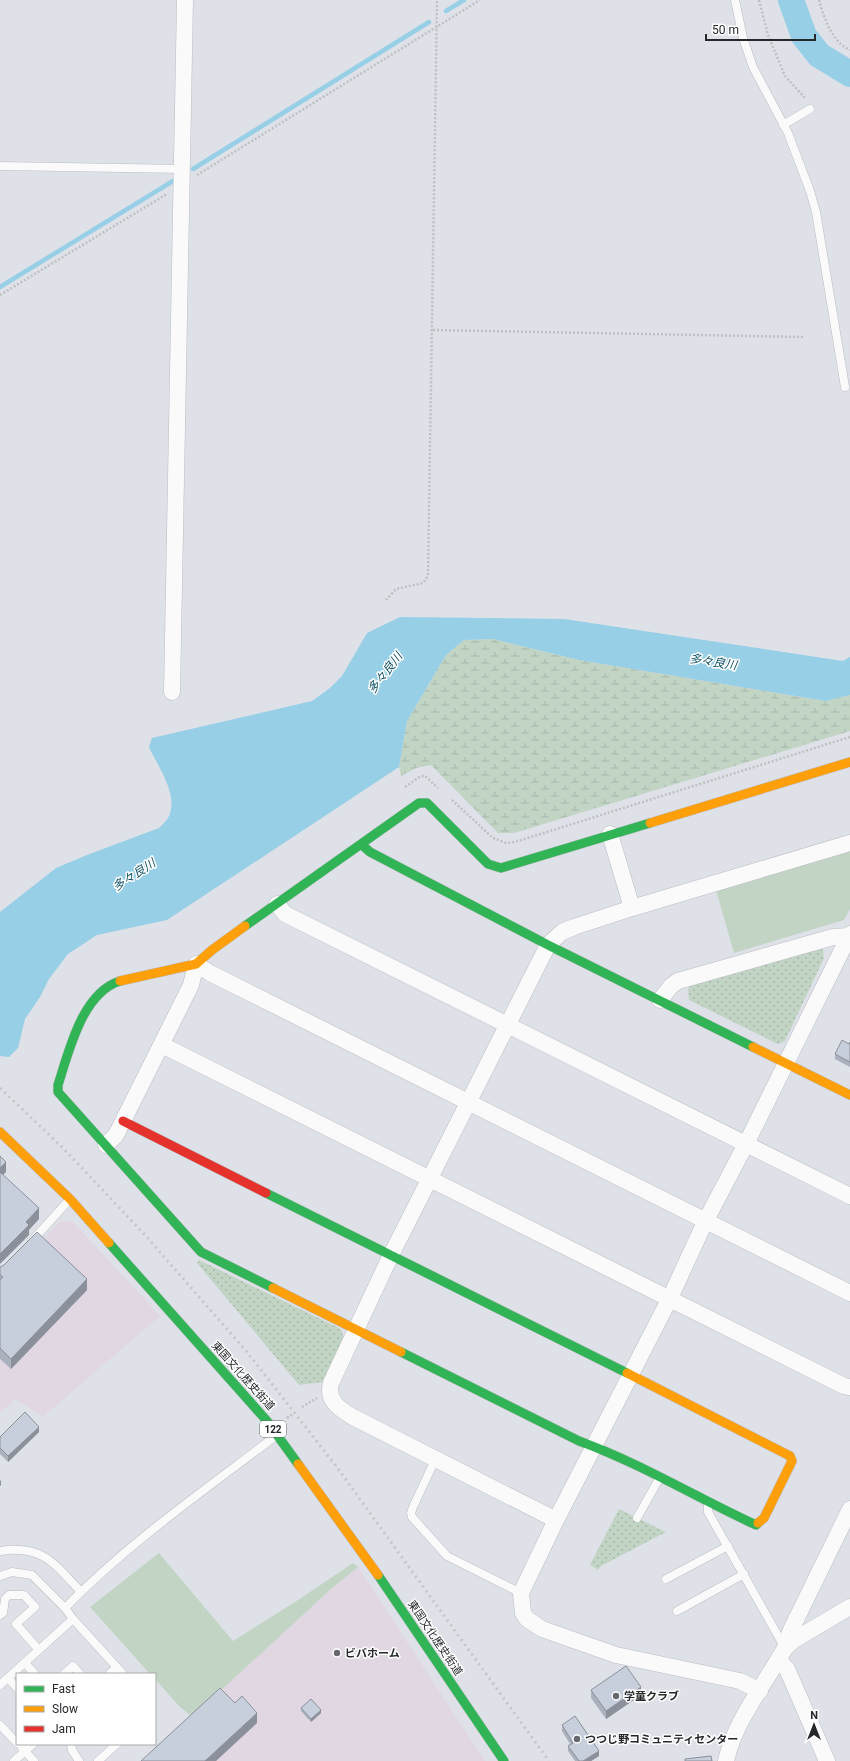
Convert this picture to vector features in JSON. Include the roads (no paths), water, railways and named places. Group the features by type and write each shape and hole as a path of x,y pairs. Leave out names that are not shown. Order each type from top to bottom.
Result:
{"main road":[{"path":"123,1122 631,1374 790,1456 792,1461 787,1472 764,1518 756,1525 708,1503 594,1446 579,1441 201,1252 58,1092 58,1085 78,1026 95,998 105,987 118,981 196,964 212,950 362,845 419,803 427,803 488,864 501,868 850,762"},
{"path":"362,845 370,852 548,944 785,1064 850,1095"},
{"name":"東国文化歴史街道","path":"0,1132 70,1199 139,1275 278,1434 366,1558 504,1761"}],"street":[{"path":"172,692 183,176 185,0"},
{"path":"610,834 632,908"},
{"path":"556,1520 435,1460 353,1417 340,1409 330,1397 328,1393 330,1383 429,1179 469,1103 548,944 562,932 632,908 850,843"},
{"path":"277,904 285,914 850,1196"},
{"path":"660,1000 671,986 678,981 833,937 849,935"},
{"path":"760,1691 740,1681 616,1655 542,1629 527,1619 523,1613 521,1593 556,1520 670,1298 705,1222 746,1144 849,935"},
{"path":"106,1145 116,1135 162,1044 190,985 196,964 210,973 705,1222 850,1293"},
{"path":"162,1044 844,1386 850,1387"},
{"path":"726,1761 730,1745 781,1654 790,1632 850,1508"},
{"path":"781,1654 794,1640 848,1613"},
{"path":"781,1654 827,1761"}],"lane":[{"path":"735,0 743,38 753,67 783,125 806,179 816,212 845,387"},
{"path":"783,125 810,109"},
{"path":"0,166 183,176"},
{"path":"25,1247 70,1199"},
{"path":"65,1608 81,1592 140,1542 278,1434"},
{"path":"435,1460 413,1506 411,1513 412,1517 447,1556 521,1593"},
{"path":"637,1518 660,1478"},
{"path":"708,1503 708,1512 744,1574 781,1654"},
{"path":"666,1579 728,1546"},
{"path":"0,1551 22,1549 47,1558 59,1568 81,1592"},
{"path":"0,1576 12,1572 32,1575 65,1608 73,1619 122,1673"},
{"path":"677,1611 744,1574"},
{"path":"0,1615 3,1613 5,1600 9,1595 24,1595 35,1607 16,1624 39,1650"},
{"path":"0,1685 73,1619"},
{"path":"25,1663 34,1673"},
{"path":"65,1673 73,1666 79,1673"},
{"path":"110,1673 117,1667"},
{"path":"8,1678 16,1687"},
{"path":"0,1725 16,1743"},
{"path":"18,1745 34,1761"},
{"path":"14,1761 32,1745"},
{"path":"71,1745 72,1750 79,1761"},
{"path":"98,1761 116,1745"}],"water":[{"path":"400,617 564,619 843,661 850,657 850,695 826,701 579,660 493,639 464,640 446,655 407,721 399,767 167,920 97,935 68,954 49,979 40,997 25,1019 18,1048 9,1057 0,1056 0,912 56,868 159,828 165,822 171,809 170,791 149,747 152,738 312,701 330,688 342,676 367,633"}],"waterway":[{"path":"446,11 464,0"},
{"name":"多々良川","path":"791,0 804,36 819,55 850,74"},
{"path":"193,169 429,22"},
{"path":"0,287 173,181"}],"railway":[{"path":"0,1088 64,1149 145,1235 247,1352 336,1466 549,1761"}],"place":[{"name":"ビバホーム","path":"337,1653"},
{"name":"学童クラブ","path":"616,1696"},
{"name":"つつじ野コミュニティセンター","path":"577,1739"}]}
